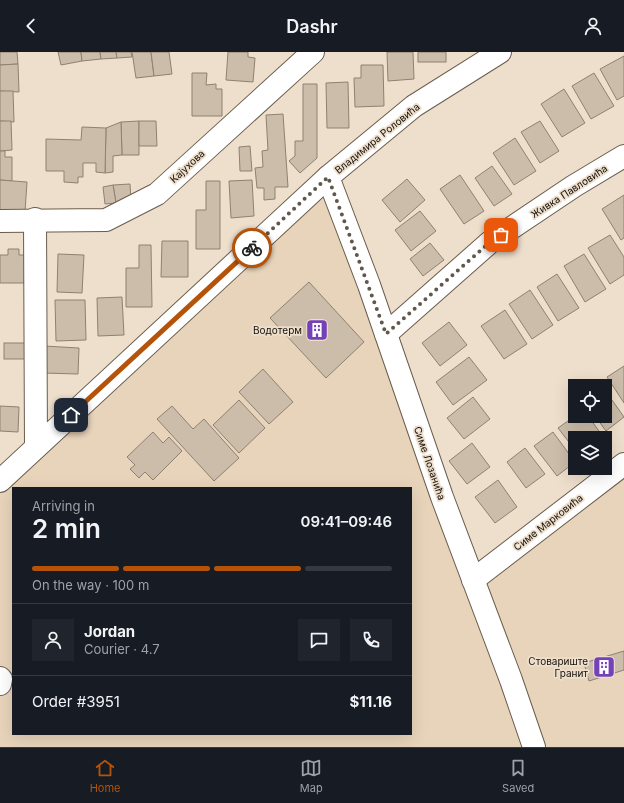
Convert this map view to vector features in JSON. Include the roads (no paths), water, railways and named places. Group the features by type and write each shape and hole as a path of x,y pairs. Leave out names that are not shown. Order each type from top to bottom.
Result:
{"street":[{"name":"Кајухова","path":"0,221 106,220 157,194 313,52"},
{"name":"Владимира Роловића","path":"0,482 328,177 414,106 500,52"},
{"name":"Живка Павловића","path":"386,334 489,243 574,186 624,156"},
{"name":"Симе Лозанића","path":"328,177 386,334 472,580 511,680 534,747"},
{"path":"35,220 36,447"},
{"name":"Симе Марковића","path":"472,580 624,464"},
{"path":"0,678 2,679 0,684"}],"place":[{"name":"Водотерм","path":"317,330"},
{"name":"Стовариште Гранит","path":"604,667"}]}
